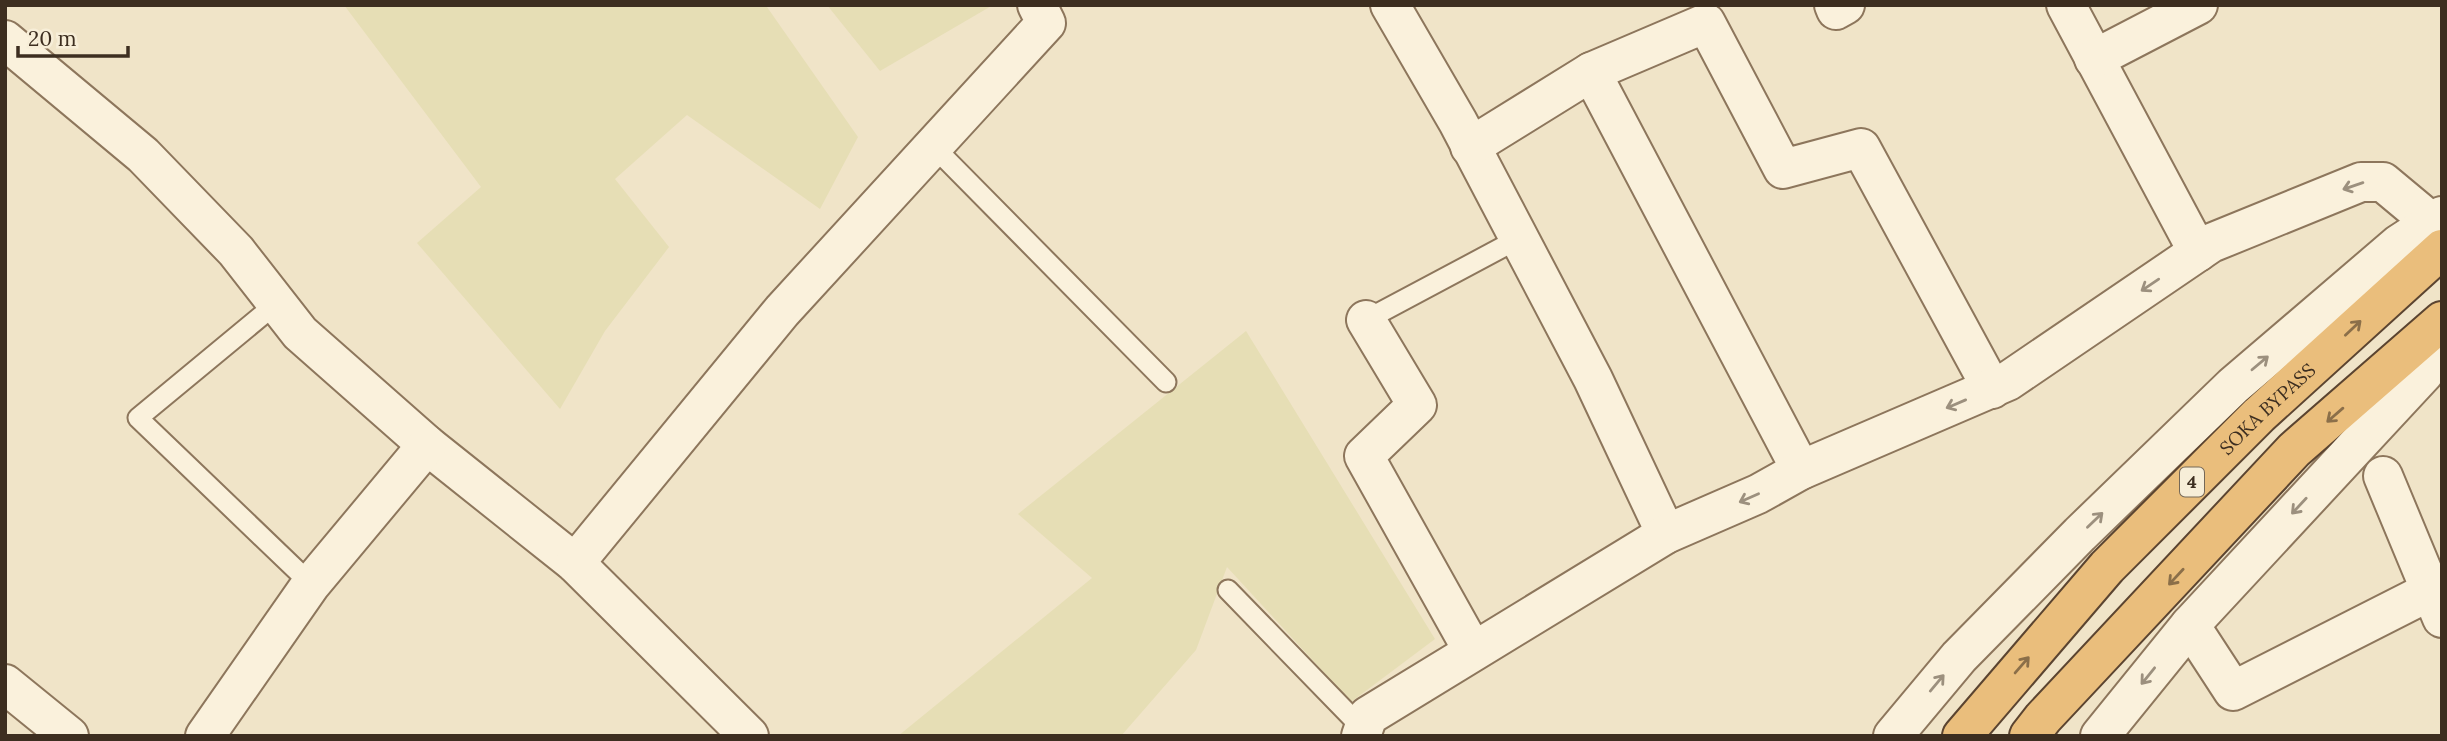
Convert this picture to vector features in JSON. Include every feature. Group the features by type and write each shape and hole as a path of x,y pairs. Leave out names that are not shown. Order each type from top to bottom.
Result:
{"highway":[{"name":"SOKA BYPASS","path":"1962,736 2107,567 2259,415 2438,229"},
{"path":"2029,736 2294,450 2442,321"}],"street":[{"path":"575,563 782,312 1046,23 1037,5"},
{"path":"1390,5 1471,147 1593,379 1666,534"},
{"path":"1834,5 1836,10 1845,5"},
{"path":"2066,5 2198,252"},
{"path":"2094,60 2198,5"},
{"path":"1471,147 1591,72 1706,23 1783,169 1861,148 1992,388"},
{"path":"5,40 142,155 236,251 300,333 427,445 575,563 749,736"},
{"path":"1591,72 1801,470"},
{"path":"1362,732 1368,716 1666,534 1758,494 1801,470 2008,381 2211,243 2361,183 2383,182 2438,229 2399,244 2233,386 2080,534 1959,657 1893,736"},
{"path":"1366,320 1417,405 1364,456 1473,652"},
{"path":"2100,736 2190,625 2424,373 2442,346"},
{"path":"205,736 311,584 427,445"},
{"path":"2190,625 2233,691 2438,598 2383,476"},
{"path":"5,684 53,731"}],"lane":[{"path":"933,146 1166,382"},
{"path":"1366,320 1518,239"},
{"path":"277,303 138,418 311,584"},
{"path":"1228,590 1362,732"}],"shaded area":[{"path":"344,5 769,5 767,7 858,137 820,209 687,115 615,179 669,247 605,331 560,409 417,243 481,187"},
{"path":"827,5 993,5 880,71"},
{"path":"1246,331 1435,639 1351,702 1227,567 1196,650 1121,736 898,736 1092,578 1018,514"}]}
